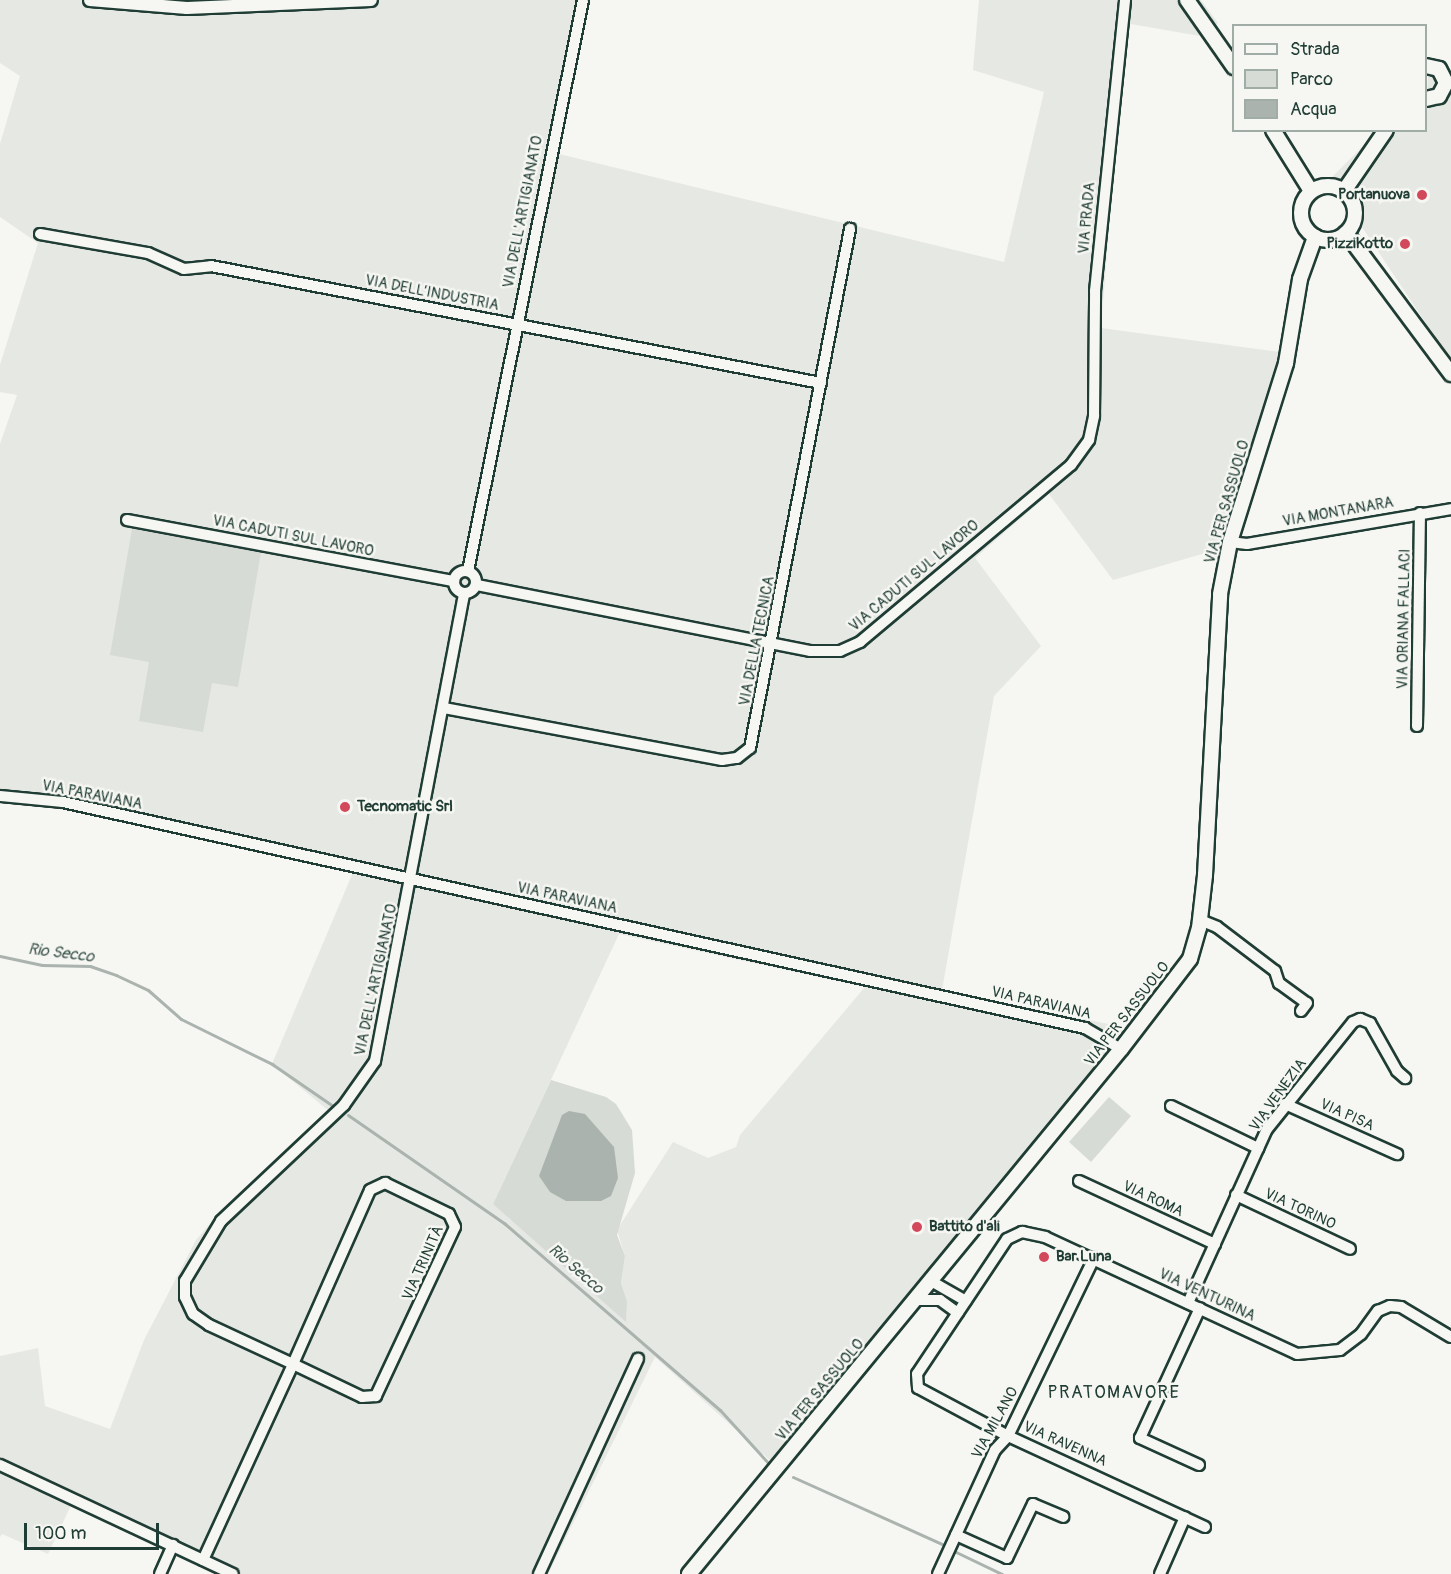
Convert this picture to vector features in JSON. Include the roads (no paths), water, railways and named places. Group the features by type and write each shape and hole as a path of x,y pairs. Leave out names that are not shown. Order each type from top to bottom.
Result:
{"main road":[{"path":"1187,0 1232,66"},
{"path":"1427,67 1448,77 1439,96 1427,99"},
{"path":"1275,132 1311,191"},
{"path":"1344,191 1385,132"},
{"path":"1331,186 1344,191 1355,212 1346,233 1328,240 1316,237 1304,227 1300,211 1311,191 1331,186"},
{"path":"1346,233 1451,374"},
{"name":"VIA PER SASSUOLO","path":"689,1574 941,1270 1184,968 1200,920 1220,594 1230,543 1287,363 1300,279 1316,237"}],"street":[{"path":"90,0 187,8 371,0"},
{"name":"VIA DELL'ARTIGIANATO","path":"468,571 583,0"},
{"name":"VIA PRADA","path":"1089,440 1094,416 1095,291 1125,0"},
{"name":"VIA DELLA TECNICA","path":"444,708 730,759 745,754 754,740 850,229"},
{"name":"VIA DELL’INDUSTRIA","path":"40,234 148,253 184,269 211,266 821,383"},
{"name":"VIA CADUTI SUL LAVORO","path":"477,585 830,652 860,642 1071,465 1089,440"},
{"name":"VIA MONTANARA","path":"1230,543 1247,544 1451,509"},
{"name":"VIA ORIANA FALLACI","path":"1417,726 1420,513"},
{"name":"VIA CADUTI SUL LAVORO","path":"127,520 454,581"},
{"path":"468,571 476,578 477,585 464,594 454,581 459,573 468,571"},
{"name":"VIA DELL'ARTIGIANATO","path":"188,1305 185,1281 221,1221 344,1105 368,1075 383,1029 464,594"},
{"name":"VIA PARAVIANA","path":"0,796 63,802 1085,1028 1121,1049"},
{"path":"1200,920 1217,927 1275,971 1279,983 1307,1003 1301,1011"},
{"name":"VIA VENEZIA","path":"1188,1302 1258,1148 1286,1104 1360,1018 1370,1023 1396,1071 1405,1078"},
{"name":"VIA PISA","path":"1286,1104 1397,1154"},
{"path":"1171,1106 1258,1148"},
{"name":"VIA ROMA","path":"1079,1181 1215,1244"},
{"name":"VIA TRINITÀ","path":"188,1305 209,1325 293,1364 362,1397 376,1396 453,1233 453,1217 385,1184 375,1186 293,1364 203,1560"},
{"name":"VIA TORINO","path":"1236,1195 1350,1249"},
{"name":"VIA VENTURINA","path":"916,1384 917,1374 1014,1234 1036,1234 1094,1258 1297,1354 1340,1350 1361,1334 1378,1311 1389,1306 1401,1307 1451,1337"},
{"name":"VIA MILANO","path":"942,1573 956,1535 995,1450 1008,1436 1094,1258"},
{"path":"941,1270 950,1292"},
{"path":"929,1284 966,1301"},
{"path":"929,1284 940,1300 958,1313"},
{"path":"915,1300 940,1300"},
{"path":"1199,1465 1140,1438 1200,1308"},
{"path":"539,1574 638,1359"},
{"name":"VIA RAVENNA","path":"916,1384 921,1392 1008,1436 1205,1527"},
{"path":"0,1464 233,1574"},
{"path":"956,1535 1007,1558 1033,1504 1063,1517"},
{"path":"1160,1574 1185,1517"},
{"path":"160,1574 173,1545"}],"water":[{"path":"569,1111 585,1114 614,1147 618,1178 611,1196 601,1201 566,1201 550,1192 539,1176 562,1115"}],"waterway":[{"name":"Rio Secco","path":"0,956 42,965 90,966 116,975 148,990 181,1019 272,1064 333,1106"},
{"name":"Rio Secco","path":"348,1115 504,1223 720,1410 770,1465"},
{"name":"Rio Secco","path":"793,1477 944,1545"},
{"name":"Rio Secco","path":"956,1552 1002,1574"}],"place":[{"name":"Portanuova","path":"1422,195"},
{"name":"PizziKotto","path":"1405,244"},
{"name":"Tecnomatic Srl","path":"345,807"},
{"name":"Battito d'ali","path":"917,1227"},
{"name":"Bar Luna","path":"1044,1257"}],"district":[{"name":"PRATOMAVORE","path":"1114,1393"}]}
